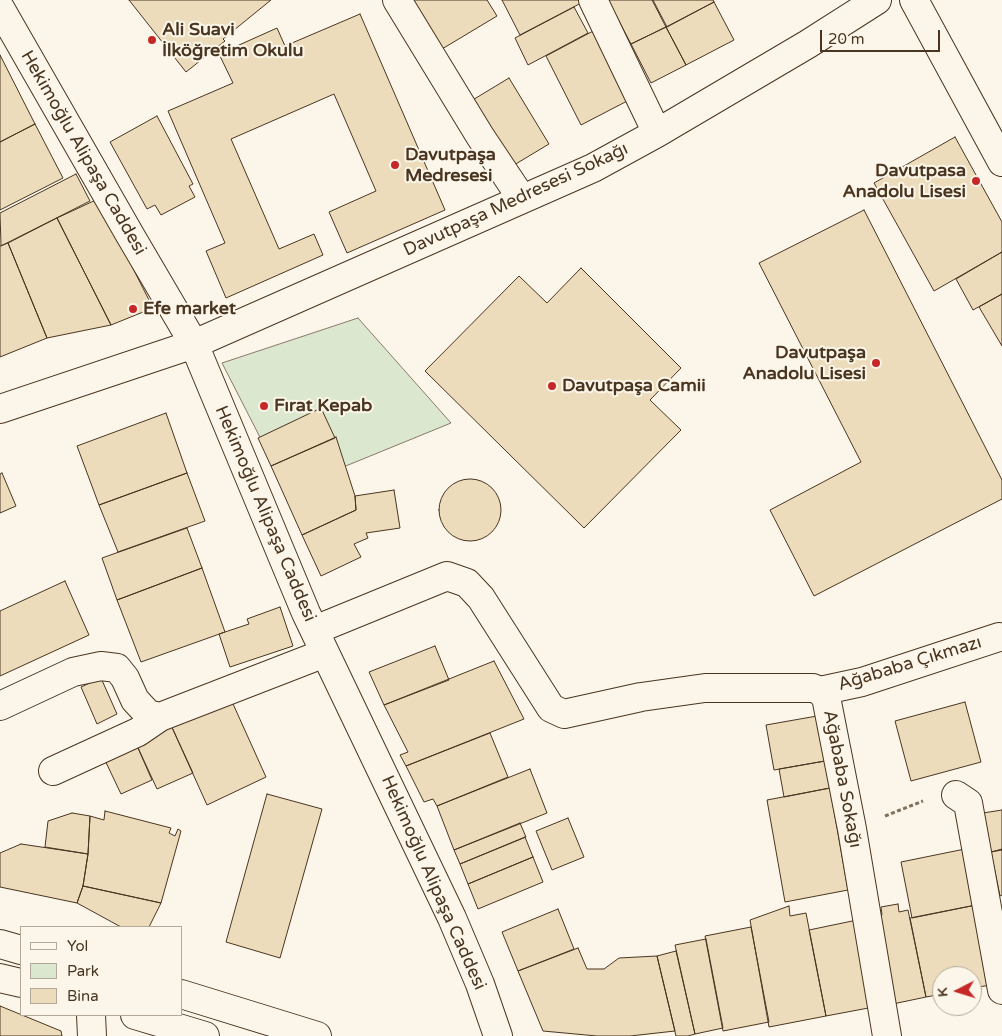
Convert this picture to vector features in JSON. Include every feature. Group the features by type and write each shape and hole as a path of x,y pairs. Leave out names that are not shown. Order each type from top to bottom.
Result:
{"street":[{"path":"397,0 480,136 522,200"},
{"path":"593,0 657,133"},
{"name":"Davutpaşa Medresesi Sokağı","path":"0,409 194,344 593,168 657,133 808,44 877,0"},
{"path":"914,0 1002,160"},
{"name":"Hekimoğlu Alipaşa Caddesi","path":"0,8 194,344 306,613 452,918 480,984 498,1036"},
{"name":"Ağababa Sokağı","path":"52,771 138,732 160,717 320,642 447,576 467,583 481,598 551,708 564,714 641,697 705,688 813,688 820,691 826,697 852,829 887,1036"},
{"name":"Ağababa Çıkmazı","path":"820,691 862,682 999,637"},
{"path":"0,706 73,672 101,666 116,668 125,678 136,700 148,714 160,717"},
{"path":"956,795 968,803 1002,990"},
{"path":"0,944 20,950"},
{"path":"0,978 20,983"},
{"path":"182,994 317,1036"},
{"path":"91,1016 92,1036"},
{"path":"137,1016 205,1036"}],"path":[{"path":"852,829 924,801 956,795"}],"green space":[{"path":"358,318 451,423 287,490 222,363"}],"building":[{"path":"129,0 271,0 223,39 225,41 186,72"},
{"path":"406,0 487,0 497,16 437,52"},
{"path":"502,0 582,0 583,2 520,35"},
{"path":"608,0 652,0 666,27 631,44"},
{"path":"653,0 713,0 714,2 667,27"},
{"path":"714,2 734,40 686,65 666,27"},
{"path":"574,7 588,33 528,65 515,38"},
{"name":"Davutpaşa Medresesi","path":"360,14 445,210 347,253 329,212 376,191 334,94 231,139 279,249 314,234 323,255 226,298 206,251 225,243 168,111 233,83 219,54 277,28 285,46"},
{"path":"666,27 686,65 651,83 631,44"},
{"path":"595,30 631,99 581,125 546,56"},
{"path":"0,55 35,124 0,142"},
{"path":"509,78 549,144 509,168 471,101"},
{"path":"157,116 193,184 189,186 195,197 161,215 155,205 147,209 110,142"},
{"path":"35,124 63,178 0,210 0,142"},
{"path":"955,137 1002,222 1002,252 934,291 874,183"},
{"path":"76,174 90,201 1,246 0,213"},
{"path":"98,199 153,308 111,325 57,218"},
{"name":"Davutpaşa Anadolu Lisesi","path":"864,210 1002,480 1002,499 814,596 770,510 861,462 759,263"},
{"path":"57,218 111,325 47,338 8,243"},
{"path":"8,243 47,338 0,357 0,246"},
{"path":"1002,252 1002,294 973,310 956,279"},
{"name":"Davutpaşa Camii","path":"581,268 681,368 650,400 681,430 584,528 425,371 519,276 547,303"},
{"path":"1002,294 1002,346 979,307"},
{"path":"321,408 335,438 271,466 258,438"},
{"path":"166,413 187,473 99,505 77,446"},
{"path":"336,437 355,496 356,510 302,535 271,466"},
{"path":"2,473 16,506 0,513 0,474"},
{"path":"187,473 205,521 118,552 99,505"},
{"path":"470,479 487,484 492,488 496,493 501,510 496,527 492,532 487,536 470,541 453,536 448,532 444,527 439,510 444,493 448,488 453,484"},
{"path":"394,490 400,528 366,533 368,538 354,544 361,557 321,576 302,535 356,510 355,496"},
{"path":"187,528 202,568 117,600 102,558"},
{"path":"202,568 225,632 141,662 117,600"},
{"path":"65,581 89,635 0,676 0,611"},
{"path":"280,607 293,646 230,667 219,634 249,624 247,619"},
{"path":"435,646 449,680 384,705 369,672"},
{"path":"494,661 524,719 406,766 400,755 408,752 384,705"},
{"path":"101,678 117,714 97,724 81,687"},
{"path":"229,695 266,777 207,805 170,723"},
{"path":"965,702 981,762 911,781 895,721"},
{"path":"817,716 825,761 774,770 766,725"},
{"path":"170,723 193,773 157,789 134,739"},
{"path":"490,733 508,777 437,806 433,799 424,802 406,766"},
{"path":"134,739 152,780 121,794 102,754"},
{"path":"825,761 830,788 784,797 779,769"},
{"path":"530,769 547,813 454,850 437,806"},
{"path":"830,788 848,890 785,902 767,800"},
{"path":"267,794 322,809 280,958 226,942"},
{"path":"1002,810 1002,850 991,852 983,813"},
{"path":"105,811 171,828 169,833 175,836 178,829 181,831 161,903 83,886 88,854 90,816 104,820"},
{"path":"72,813 90,816 88,854 45,847 48,821"},
{"path":"568,818 584,857 552,870 536,831"},
{"path":"520,823 526,837 460,864 454,850"},
{"path":"525,837 533,857 468,884 460,864"},
{"path":"21,844 88,854 83,886 77,903 0,887 0,853"},
{"path":"965,849 976,905 912,918 901,862"},
{"path":"1002,849 1002,895 1000,896 991,852"},
{"path":"533,857 543,882 478,909 468,884"},
{"path":"83,886 161,903 150,926 119,926 77,903"},
{"path":"898,904 899,912 908,910 926,997 888,1005 871,917 882,915 881,907"},
{"path":"976,905 991,985 982,986 982,966 932,966 932,996 926,997 910,918"},
{"path":"789,906 790,916 806,913 826,1016 769,1027 750,920"},
{"path":"558,909 574,949 518,971 502,932"},
{"path":"862,919 879,1006 826,1016 809,930"},
{"path":"751,927 769,1022 723,1031 705,936"},
{"path":"706,939 723,1028 695,1034 675,945"},
{"path":"578,948 587,969 604,969 619,958 657,956 675,1031 630,1036 597,1036 543,1031 518,971"},
{"path":"676,951 695,1034 688,1036 676,1036 657,956"},
{"path":"0,1006 20,1014 20,1016 24,1016 61,1031 62,1036 0,1036"}],"place":[{"name":"Ali Suavi İlköğretim Okulu","path":"152,40"},
{"name":"Davutpaşa Medresesi","path":"395,165"},
{"name":"Davutpasa Anadolu Lisesi","path":"976,181"},
{"name":"Efe market","path":"133,309"},
{"name":"Davutpaşa Anadolu Lisesi","path":"876,363"},
{"name":"Davutpaşa Camii","path":"552,386"},
{"name":"Fırat Kepab","path":"264,406"}]}
